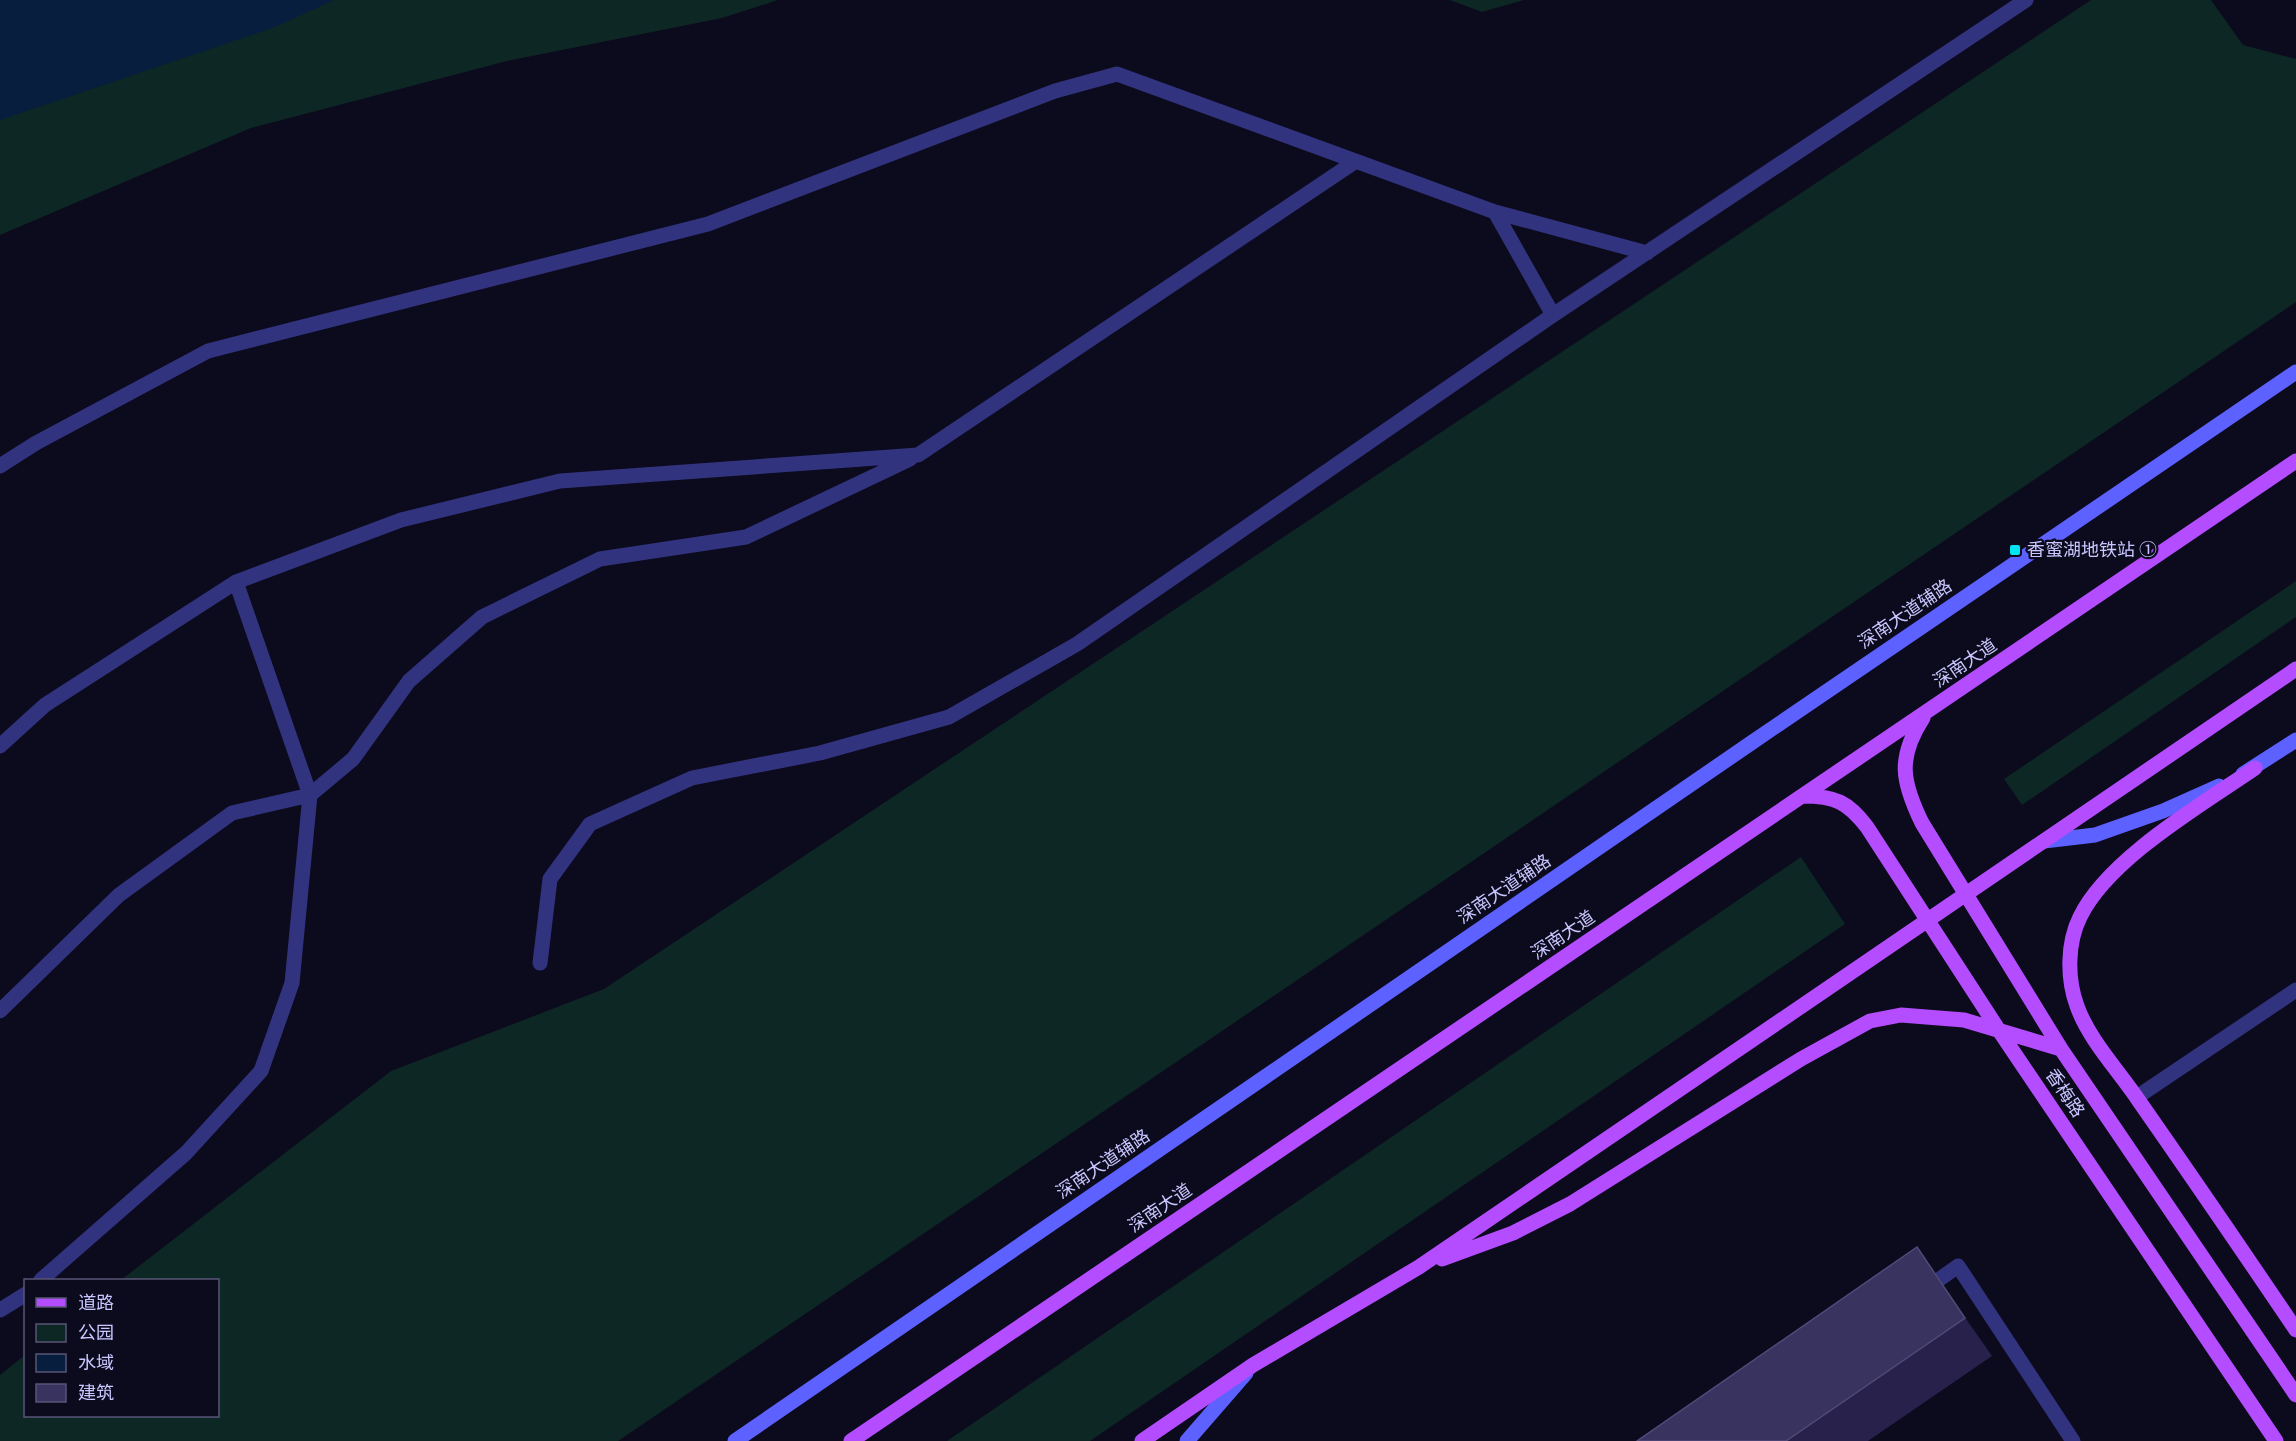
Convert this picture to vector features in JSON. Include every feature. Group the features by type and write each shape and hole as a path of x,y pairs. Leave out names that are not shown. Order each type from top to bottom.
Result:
{"main road":[{"name":"深南大道辅路","path":"735,1441 2296,372"},
{"name":"深南大道","path":"850,1441 2296,461"},
{"path":"1142,1441 1253,1365 1419,1267 2296,669"},
{"name":"香梅路","path":"1926,713 1910,738 1905,757 1905,778 1912,804 1922,823 2061,1049 2296,1395"},
{"path":"2296,740 2168,828 2111,874 2092,896 2079,919 2071,946 2070,979 2077,1007 2097,1043 2296,1330"},
{"path":"2044,841 2095,835 2191,800 2254,768"},
{"name":"香梅路","path":"1803,796 1833,799 1846,804 1856,812 1998,1029 2276,1441"},
{"path":"1419,1267 1513,1233 1570,1204 1801,1059 1870,1021 1901,1015 1964,1020 2061,1049"},
{"path":"1187,1441 1253,1365"}],"street":[{"path":"540,963 550,879 590,824 692,778 820,753 949,717 1077,644 1552,315 2026,0"},
{"path":"0,466 36,443 208,351 708,224 1055,91 1117,74 1495,212 1647,253"},
{"path":"0,1011 119,896 232,813 310,795 352,759 409,681 482,617 600,559 746,537 918,455 1356,161"},
{"path":"1495,212 1552,315"},
{"path":"0,746 45,705 236,582 401,520 560,481 918,455"},
{"path":"43,1279 186,1153 261,1071 292,983 310,795 236,582"},
{"path":"2137,1098 2296,990"},
{"path":"1909,1300 1958,1266 2073,1441"},
{"path":"0,1310 24,1295"}],"green space":[{"path":"0,0 778,0 722,18 507,61 251,128 0,235"},
{"path":"1450,0 1524,0 1482,12"},
{"path":"2091,0 2211,0 2243,45 2296,59 2296,302 618,1441 0,1441 0,1375 24,1356 24,1417 219,1417 219,1279 122,1279 391,1071 604,989"},
{"path":"2296,581 2296,617 2022,805 2004,779"},
{"path":"1801,857 1845,924 1090,1441 947,1441"}],"water":[{"path":"0,0 334,0 275,27 0,120"}],"building":[{"path":"1917,1247 1965,1318 1786,1441 1637,1441"}],"place":[{"name":"香蜜湖地铁站 ①","path":"2015,550"}]}
